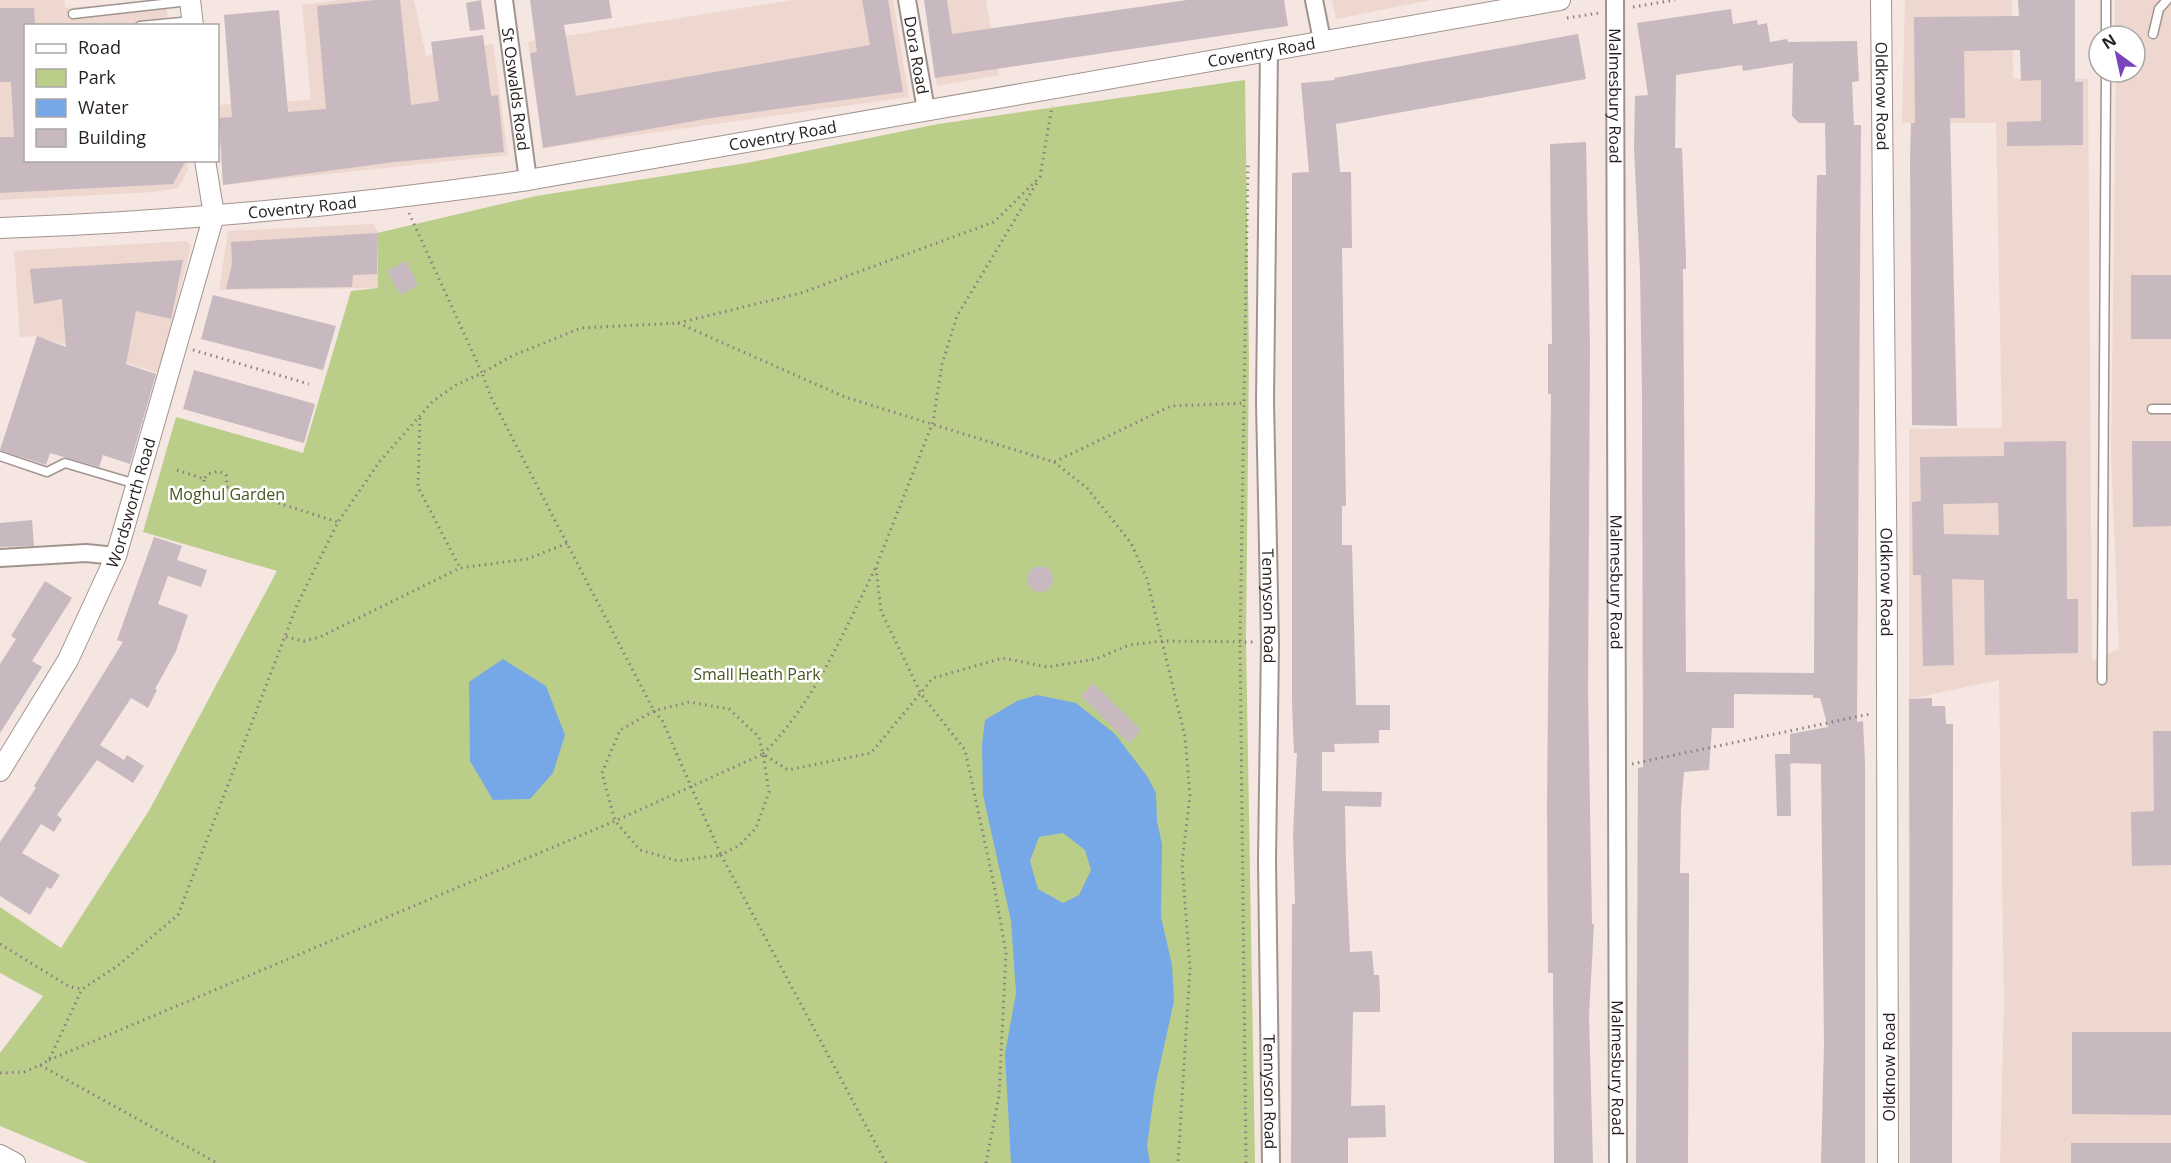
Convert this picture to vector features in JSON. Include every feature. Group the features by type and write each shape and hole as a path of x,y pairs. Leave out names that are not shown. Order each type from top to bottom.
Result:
{"street":[{"path":"190,0 192,23"},
{"name":"St Oswalds Road","path":"504,0 528,180"},
{"name":"Dora Road","path":"907,0 926,110"},
{"path":"1314,0 1322,40"},
{"name":"Coventry Road","path":"0,228 213,215 405,198 528,180 1560,0"},
{"name":"Oldknow Road","path":"1881,0 1884,479 1890,710 1888,1163"},
{"name":"Malmesbury Road","path":"1615,5 1619,767 1618,1163"},
{"name":"Tennyson Road","path":"1269,50 1265,402 1270,643 1267,861 1271,1163"},
{"path":"205,162 213,215"},
{"name":"Wordsworth Road","path":"0,771 68,660 116,556 213,215"},
{"path":"0,558 86,553 116,556"},
{"path":"0,1155 15,1163"}],"lane":[{"path":"73,14 199,0"},
{"path":"2106,0 2106,24"},
{"path":"2153,34 2159,9 2167,0"},
{"path":"175,24 192,23"},
{"path":"2102,680 2106,84"},
{"path":"2152,409 2171,409"},
{"path":"0,456 47,472 65,463 137,484"}],"path":[{"path":"1557,20 1615,5 1675,0"},
{"path":"0,1073 24,1072 615,821 764,753 779,738 812,694 876,567 933,422 942,364 957,316 1040,177 1052,106 1059,86"},
{"path":"1246,1163 1240,642 1248,156"},
{"path":"49,1060 82,988 116,967 178,915 297,605 338,522 380,461 433,401 456,385 512,356 581,328 678,323 801,293 994,222 1040,177"},
{"path":"405,198 411,224 442,283 491,397 654,711 662,720 721,855 886,1163"},
{"path":"678,323 845,397 933,422 1054,462 1086,488 1131,543 1147,579 1185,737 1191,795 1182,863 1190,968 1190,1002 1178,1163"},
{"path":"177,345 309,384"},
{"path":"1054,462 1171,406 1265,402"},
{"path":"421,417 418,487 460,568"},
{"path":"177,470 204,479"},
{"path":"219,471 226,476 227,487 216,496 209,496 203,490 204,479 208,474 219,471"},
{"path":"227,487 338,522"},
{"path":"286,637 304,641 320,637 460,568 527,559 568,543"},
{"path":"876,567 881,611 921,694 965,750 1006,952 999,1096 986,1163"},
{"path":"764,753 788,770 871,753 933,678 1003,658 1047,667 1096,658 1130,645 1162,641 1270,643"},
{"path":"689,702 729,709 759,737 764,753 769,792 756,828 740,845 721,855 678,861 640,850 615,821 602,773 620,729 654,711 689,702"},
{"path":"1619,767 1890,710"},
{"path":"0,944 70,987 82,988"},
{"path":"40,1065 218,1163"}],"shaded area":[{"path":"0,0 64,0 65,8 165,0 169,24 24,24 24,162 187,162 188,170 178,188 154,192 0,200"},
{"path":"340,0 414,0 426,56 493,44 508,155 223,185 219,105 311,100 302,5"},
{"path":"793,0 893,0 909,97 543,148 528,42"},
{"path":"924,0 986,0 999,75 937,86"},
{"path":"1332,0 1430,0 1336,19"},
{"path":"1905,0 2012,0 2013,79 2087,79 2092,661 2119,649 2111,453 2116,84 2147,84 2147,24 2115,24 2115,0 2171,0 2171,1163 2000,1163 2004,1002 1999,680 1909,699 1909,429 2002,428 1996,123 1902,123"},
{"path":"373,224 377,230 378,288 219,290 228,231"},
{"path":"186,241 191,245 159,373 36,336 20,337 14,251"}],"green space":[{"name":"Small Heath Park","path":"1245,80 1249,357 1246,640 1255,1163 88,1163 0,1126 0,1053 43,996 0,973 0,907 61,948 150,809 277,571 143,532 176,417 303,453 351,291 378,288 377,233 536,196 747,163 938,124"}],"water":[{"path":"503,659 546,686 565,735 553,773 530,799 493,800 470,761 469,682"},
{"path":"1037,695 1076,703 1115,734 1147,776 1156,793 1157,821 1162,844 1161,917 1172,965 1174,1001 1155,1087 1147,1146 1150,1163 1011,1163 1005,1054 1016,993 1011,921 983,795 982,745 985,720 1017,701","holes":["1063,833 1085,850 1091,870 1079,895 1063,903 1038,889 1030,861 1039,837"]}],"building":[{"path":"400,0 411,105 439,101 431,42 483,35 491,96 498,95 504,152 394,162 223,185 219,118 232,117 224,15 279,10 288,112 326,109 317,6"},
{"path":"481,0 485,29 470,31 466,3"},
{"path":"530,0 609,0 612,18 564,25 576,96 870,45 862,0 888,0 903,92 711,118 543,148 530,53 537,52"},
{"path":"924,0 947,0 952,34 1187,0 1284,0 1288,26 935,78"},
{"path":"2018,0 2075,0 2075,82 2083,82 2083,145 2007,146 2007,122 2041,121 2041,80 2021,81 2020,50 1964,51 1965,118 1950,118 1957,426 1912,425 1910,160 1911,123 1915,123 1914,17 2019,16"},
{"path":"0,8 34,8 35,24 24,24 24,137 14,137 11,82 0,82"},
{"path":"1731,9 1733,24 1757,20 1758,25 1767,23 1770,42 1787,39 1788,42 1857,41 1859,81 1852,82 1854,125 1861,125 1857,722 1863,721 1865,763 1865,1163 1821,1163 1824,1044 1821,764 1790,763 1790,734 1828,727 1820,698 1813,698 1813,695 1734,694 1734,728 1712,728 1709,770 1684,772 1680,873 1689,873 1688,1163 1636,1163 1638,768 1643,767 1642,394 1640,271 1634,148 1635,96 1648,95 1637,23","holes":["1793,63 1792,116 1799,123 1825,123 1826,175 1817,175 1814,673 1686,672 1683,269 1686,269 1686,259 1682,148 1675,148 1676,75 1742,65 1743,71"]},
{"path":"1578,34 1586,79 1336,124 1340,172 1351,172 1352,248 1342,248 1346,506 1342,506 1342,545 1352,545 1356,705 1390,705 1390,730 1379,730 1379,743 1334,744 1335,752 1322,752 1322,791 1382,792 1381,807 1345,806 1350,952 1372,951 1374,975 1379,975 1380,993 1380,1012 1353,1012 1351,1106 1385,1105 1386,1137 1348,1138 1348,1163 1291,1163 1292,904 1295,904 1293,834 1297,753 1294,753 1292,703 1292,173 1309,172 1301,83 1335,80 1334,78"},
{"path":"0,137 24,137 24,162 185,162 173,184 0,193"},
{"path":"1586,142 1590,346 1588,692 1592,924 1594,924 1589,1016 1593,1163 1554,1163 1553,973 1548,973 1547,805 1551,394 1548,394 1548,344 1552,344 1550,144"},
{"path":"377,233 377,274 353,275 352,287 226,289 232,264 231,242"},
{"path":"183,260 171,319 136,311 126,364 156,374 130,464 103,455 99,467 50,453 46,465 0,450 37,336 66,347 62,299 34,304 30,269"},
{"path":"406,261 418,285 400,295 387,271"},
{"path":"2131,275 2171,275 2171,339 2131,339"},
{"path":"213,295 336,326 323,370 201,339"},
{"path":"194,370 315,404 304,443 183,409"},
{"path":"2066,441 2067,599 2078,599 2078,653 1985,655 1984,580 1952,579 1954,665 1923,666 1921,575 1913,575 1912,502 1921,501 1920,457 2004,456 2004,442","holes":["1998,503 1999,535 1944,534 1943,504"]},
{"path":"2132,441 2171,441 2171,526 2133,527"},
{"path":"32,520 34,546 0,547 0,523"},
{"path":"154,537 182,546 177,560 207,570 201,587 168,576 158,604 188,615 176,651 155,689 157,690 148,708 131,698 100,745 124,760 127,755 144,766 133,783 97,760 57,815 62,819 54,832 41,824 22,853 60,875 51,889 47,887 30,915 0,896 0,842 36,788 34,786 123,642 117,640"},
{"path":"1040,566 1049,570 1053,579 1049,588 1040,592 1031,588 1027,579 1031,570"},
{"path":"45,581 72,598 32,661 42,667 0,733 0,664 16,639 11,636"},
{"path":"1093,683 1141,730 1129,743 1081,696"},
{"path":"1932,698 1932,706 1945,706 1946,724 1953,724 1952,1163 1910,1163 1909,699"},
{"path":"2153,731 2171,731 2171,865 2132,866 2131,812 2154,811"},
{"path":"1775,754 1790,754 1791,816 1777,816"},
{"path":"2072,1032 2171,1032 2171,1115 2072,1114"},
{"path":"2071,1143 2171,1143 2171,1163 2071,1163"}],"park label":[{"name":"Moghul Garden","path":"227,494"}]}
